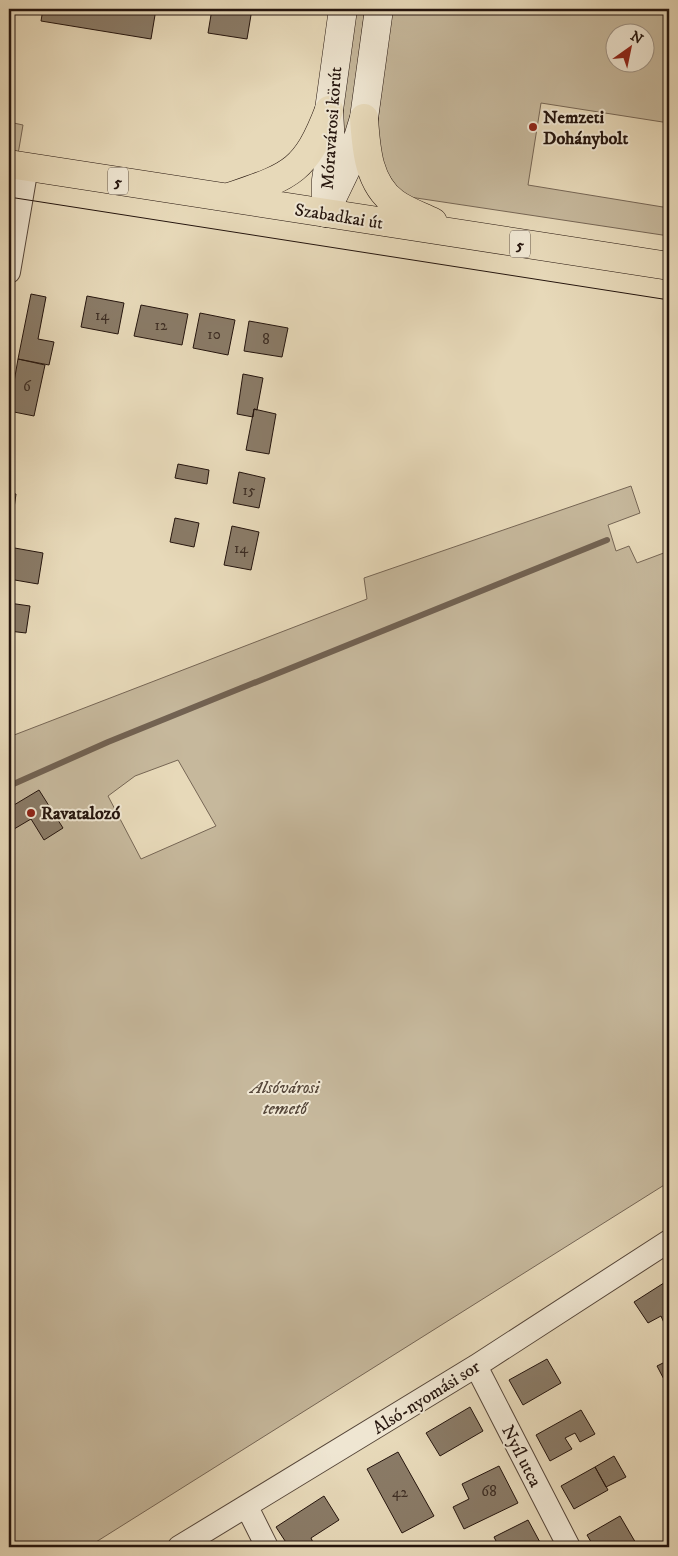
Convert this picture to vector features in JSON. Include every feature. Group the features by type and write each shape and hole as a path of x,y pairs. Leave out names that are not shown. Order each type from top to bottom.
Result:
{"main road":[{"name":"Móravárosi körút","path":"326,214 326,180 331,146 329,110 343,9"},
{"name":"Móravárosi körút","path":"326,214 352,157 364,118 378,9"},
{"path":"226,198 273,182 297,168 317,140 329,110"},
{"path":"364,118 368,159 379,187 395,203 459,235"},
{"name":"Szabadkai út","path":"18,165 459,235 669,266"}],"street":[{"path":"9,272 18,165"},
{"name":"Alsó-nyomási sor","path":"179,1547 476,1366 669,1242"},
{"name":"Nyíl utca","path":"476,1366 569,1547"},
{"path":"247,1507 267,1547"}],"green space":[{"path":"354,9 365,9 347,147 331,176"},
{"path":"390,9 669,9 669,123 541,103 528,185 669,208 669,236 403,196 384,168 376,139"},
{"path":"9,122 23,125 9,207"},
{"name":"Alsóvárosi temető","path":"631,486 640,513 608,525 616,551 629,546 637,563 669,551 669,1182 88,1547 9,1547 9,737 367,599 364,578","holes":["178,760 216,826 141,859 108,796 135,776"]}],"building":[{"path":"43,9 156,9 151,39 41,21"},
{"path":"212,9 252,9 247,39 208,33"},
{"path":"31,294 46,297 38,339 54,342 49,365 18,359"},
{"path":"87,296 124,303 118,334 81,327"},
{"path":"141,305 188,314 182,345 134,336"},
{"path":"200,313 235,320 228,355 193,348"},
{"path":"249,321 288,328 282,357 244,351"},
{"path":"18,359 45,365 34,416 9,411"},
{"path":"243,374 263,378 257,410 254,409 253,417 237,414"},
{"path":"254,409 276,414 269,454 246,450"},
{"path":"178,464 209,470 207,484 175,478"},
{"path":"239,472 265,478 259,508 233,503"},
{"path":"9,493 16,494 12,523 9,522"},
{"path":"175,518 199,523 194,547 170,542"},
{"path":"232,526 259,532 251,570 224,565"},
{"path":"9,547 43,553 38,584 9,579"},
{"path":"9,603 30,606 26,633 9,631"},
{"path":"9,664 12,664 10,683 9,683"},
{"name":"Ravatalozó","path":"39,790 63,828 44,840 31,819 9,832 9,808"},
{"path":"667,1281 669,1285 669,1334 661,1316 648,1323 634,1302"},
{"path":"547,1359 561,1383 523,1405 509,1380"},
{"path":"669,1360 669,1389 657,1366"},
{"path":"470,1407 483,1431 440,1456 426,1433"},
{"path":"581,1410 595,1434 580,1442 575,1433 565,1438 572,1449 550,1461 536,1435"},
{"path":"398,1452 434,1516 402,1533 367,1469"},
{"path":"614,1456 626,1477 606,1487 595,1467"},
{"path":"499,1466 518,1503 464,1529 453,1507 469,1499 462,1484"},
{"path":"595,1467 608,1490 574,1509 561,1486"},
{"path":"324,1496 339,1520 311,1538 315,1547 289,1547 276,1527"},
{"path":"620,1516 637,1545 633,1547 594,1547 587,1535"},
{"path":"528,1520 542,1546 499,1547 494,1537"}],"waterway":[{"path":"9,786 108,742 607,540"}],"tram line":[{"path":"9,197 669,300"}],"place":[{"name":"Nemzeti Dohánybolt","path":"533,127"},
{"name":"Ravatalozó","path":"31,813"}]}
